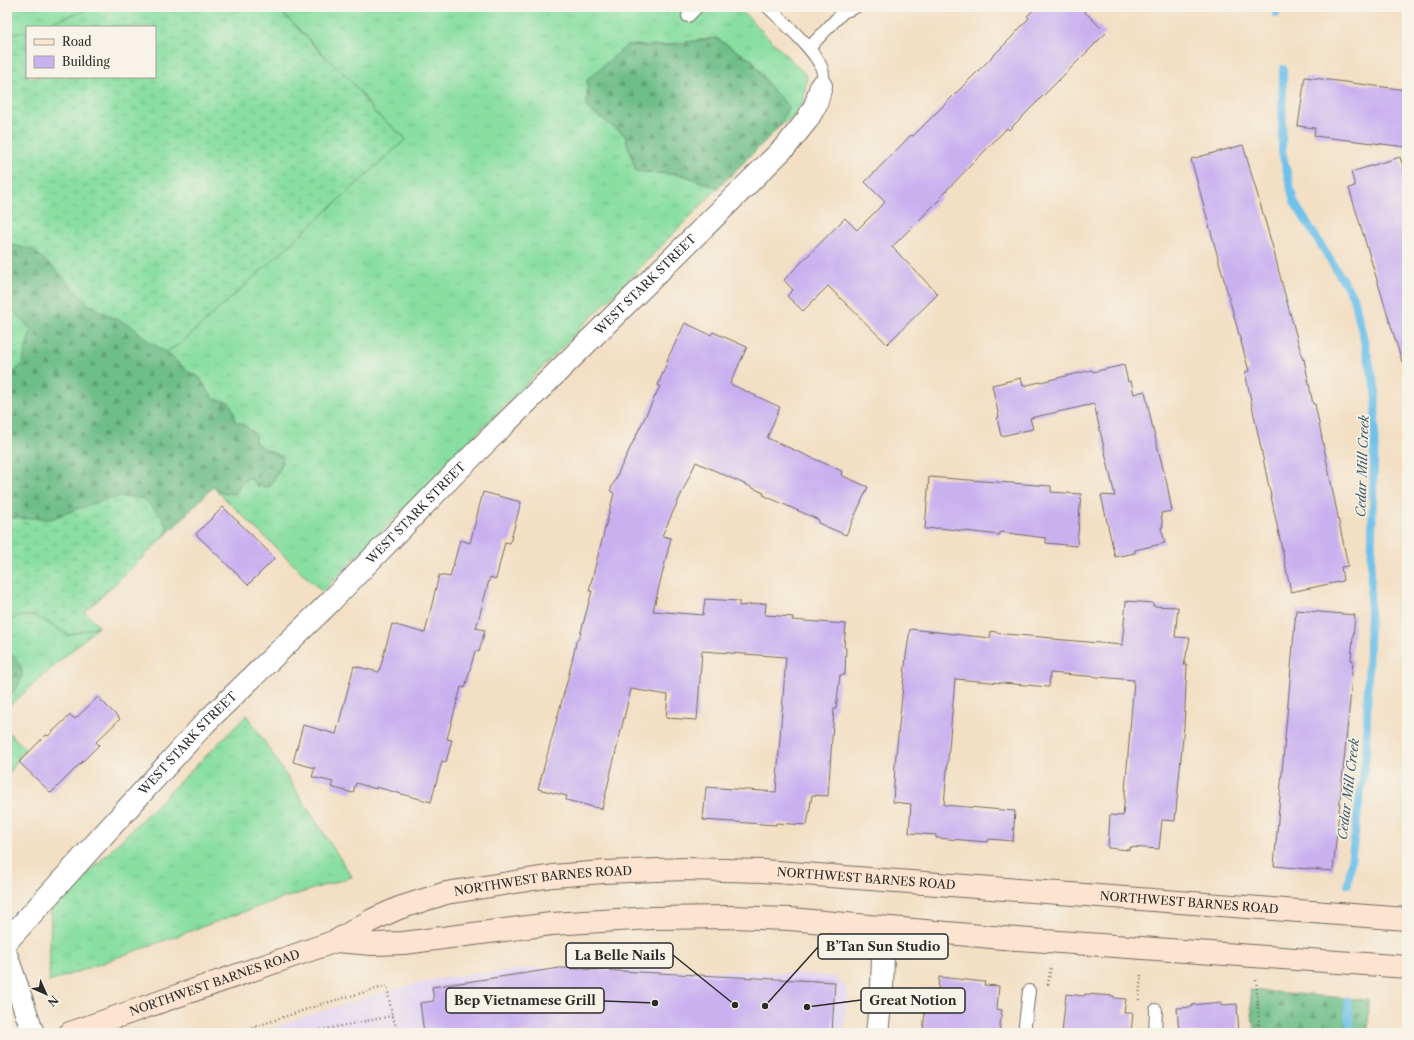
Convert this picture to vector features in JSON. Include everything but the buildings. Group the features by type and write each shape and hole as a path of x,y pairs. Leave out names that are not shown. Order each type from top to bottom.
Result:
{"main road":[{"name":"NORTHWEST BARNES ROAD","path":"70,1033 336,941 372,920 399,908 446,894 553,876 603,872 684,870 763,872 1407,919"},
{"name":"NORTHWEST BARNES ROAD","path":"336,941 374,944 404,943 551,924 652,918 730,917 790,919 884,928 1255,957 1407,967"}],"street":[{"name":"WEST STARK STREET","path":"7,941 206,722 328,604 454,474 787,145 807,120 816,104 821,86"},
{"path":"877,1033 882,986 884,928"},
{"path":"7,957 34,1033"}],"lane":[{"path":"688,16 697,7"},
{"path":"768,7 809,48 818,61 823,73 821,86"},
{"path":"809,48 844,9 856,7"},
{"path":"1024,1033 1029,991"},
{"path":"1155,1033 1156,1010"}],"path":[{"path":"1138,1006 1144,948"},
{"path":"1255,957 1260,1033"},
{"path":"237,1033 325,1003 387,986 392,1016 399,1033"},
{"path":"305,1033 392,1016"},
{"path":"256,1026 257,1033"}],"shaded area":[{"path":"594,965 676,970 791,973 836,977 848,990 843,1033 257,1033 313,1014 423,982 479,972 480,975 519,969"}],"green space":[{"path":"7,7 97,7 43,26 26,26 26,32 7,34"},
{"path":"97,7 275,7 292,22 320,52 350,79 374,112 406,139 180,344 166,352 150,342 132,326 111,317 90,305 54,268 32,249 7,244 7,34 26,32 26,78 156,78 156,26 43,26"},
{"path":"275,7 738,7 807,76 802,109 779,127 789,106 769,86 753,61 716,38 659,46 627,45 587,108 625,135 636,171 683,175 718,188 322,592 213,487 235,493 240,484 249,476 269,487 281,467 283,457 263,448 255,442 254,434 243,424 235,422 234,412 213,399 199,377 188,372 166,352 180,344 406,139 374,112 363,95 292,22"},
{"path":"716,38 753,61 769,86 789,106 779,127 718,188 683,175 636,171 625,135 587,108 587,80 627,45 659,46"},
{"path":"7,244 32,249 111,317 132,326 150,342 166,352 188,372 199,377 213,399 229,402 234,412 235,422 243,424 255,434 255,442 263,448 283,457 281,467 269,487 257,486 249,477 240,484 236,493 224,494 213,487 165,536 168,528 159,514 82,507 51,519 12,518 7,515"},
{"path":"7,306 31,329 22,364 7,379"},
{"path":"116,497 142,498 159,514 168,528 165,536 85,612 99,626 69,635 35,616 18,616 7,622 7,515 12,518 51,519 82,507"},
{"path":"18,616 35,616 69,635 99,626 7,708 7,622"},
{"path":"7,652 19,663 22,674 18,686 7,697"},
{"path":"247,715 352,877 274,901 49,982 51,910"},
{"path":"7,731 25,748 7,777"},
{"path":"1250,990 1369,1000 1368,1033 1254,1033"}],"waterway":[{"name":"Cedar Mill Creek","path":"1275,7 1276,14"},
{"name":"Cedar Mill Creek","path":"1283,69 1282,151 1294,202 1354,298 1376,391 1366,754 1348,884"},
{"name":"Cedar Mill Creek","path":"1347,1001 1351,1033"}],"place":[{"name":"Bep Vietnamese Grill","path":"655,1003"},
{"name":"La Belle Nails","path":"735,1005"},
{"name":"B’Tan Sun Studio","path":"765,1006"},
{"name":"Great Notion","path":"807,1007"}]}
